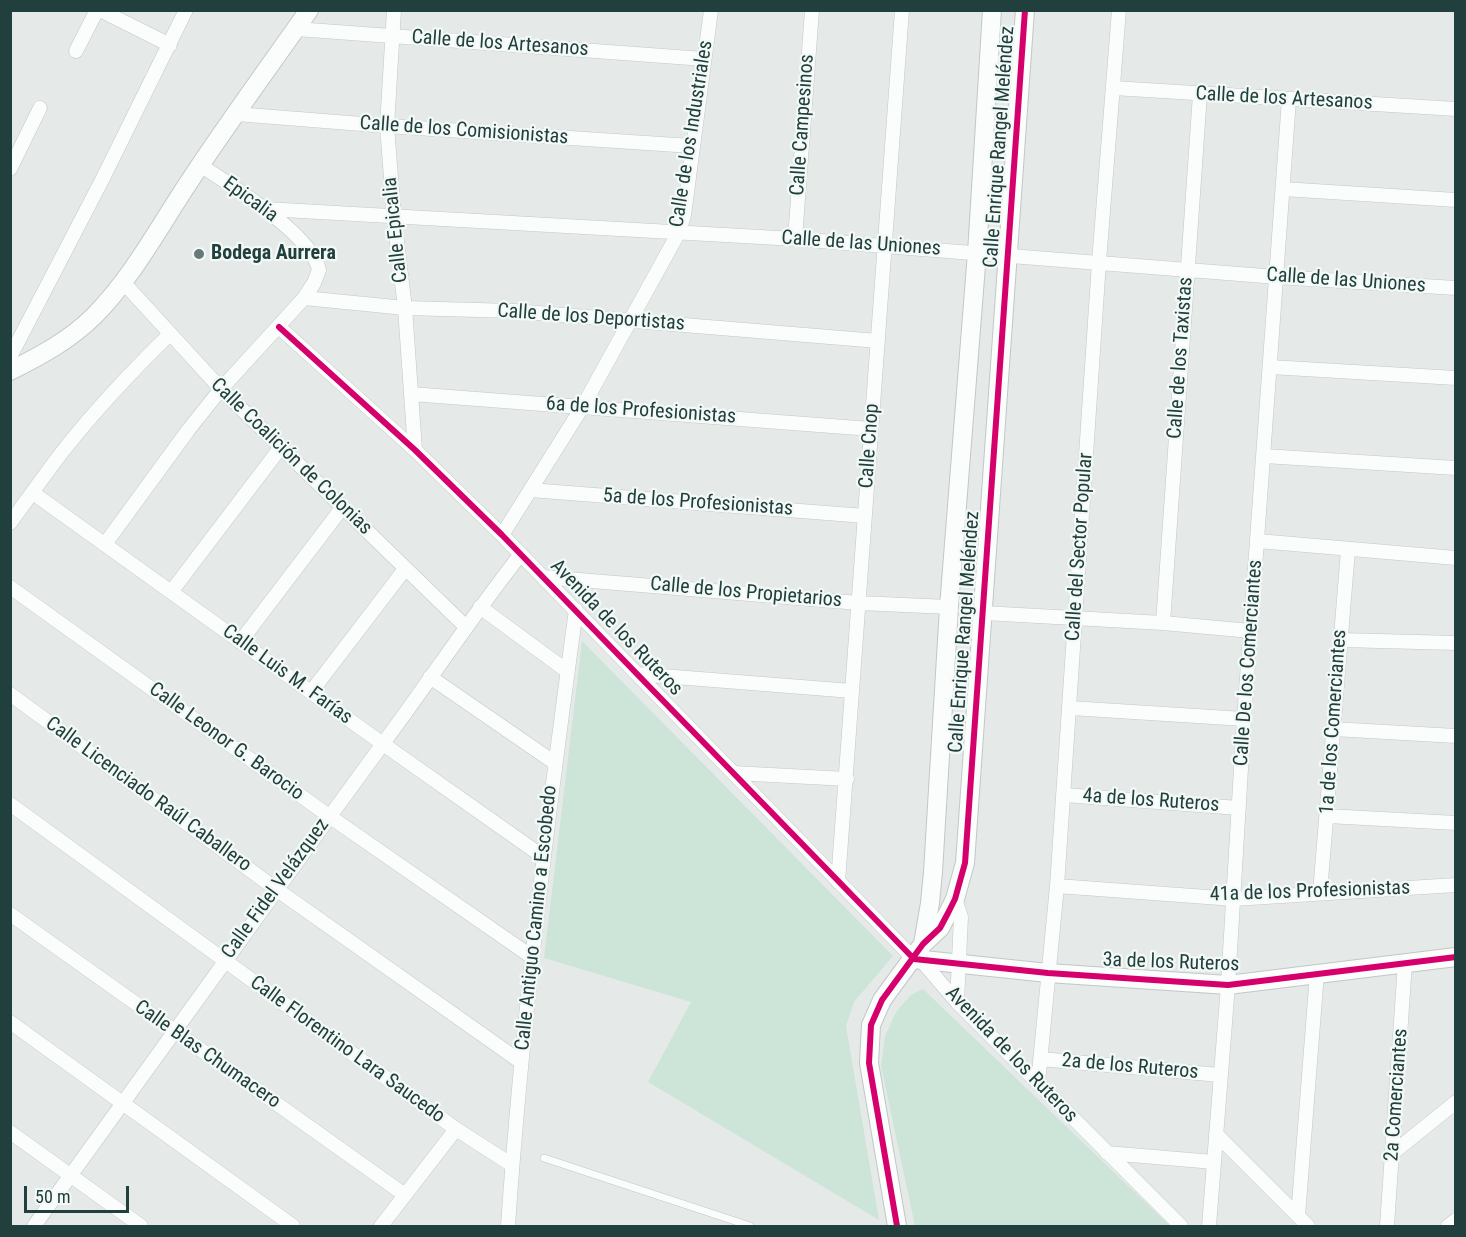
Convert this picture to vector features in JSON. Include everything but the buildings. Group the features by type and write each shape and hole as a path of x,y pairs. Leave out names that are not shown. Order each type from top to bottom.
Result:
{"street":[{"path":"76,51 99,10 170,45"},
{"path":"10,357 102,180 186,10"},
{"path":"10,371 42,355 70,337 94,316 123,282 200,165 309,10"},
{"name":"Calle Epicalia","path":"394,10 387,126 394,217 405,308 415,450"},
{"name":"Calle de los Industriales","path":"502,535 583,406 679,232 684,215 711,10"},
{"name":"Calle Campesinos","path":"795,239 812,10"},
{"name":"Calle Cnop","path":"838,882 902,10"},
{"name":"Calle Enrique Rangel Meléndez","path":"919,954 930,903 933,872 949,607 977,254 992,10"},
{"name":"Calle Enrique Rangel Meléndez","path":"897,1227 869,1063 869,1035 882,1000 940,928 955,899 966,848 1025,10"},
{"name":"Calle del Sector Popular","path":"1038,1083 1064,795 1099,262 1119,10"},
{"name":"Calle de los Artesanos","path":"296,29 704,59"},
{"name":"Calle de los Artesanos","path":"1113,88 1455,109"},
{"name":"Calle de los Taxistas","path":"1163,623 1200,94"},
{"name":"Calle De los Comerciantes","path":"1209,1227 1228,985 1244,719 1289,99"},
{"path":"10,169 15,149 40,108"},
{"name":"Calle de los Comisionistas","path":"236,114 692,146"},
{"name":"Epicalia","path":"105,544 161,466 221,389 304,298 318,276 318,264 314,256 297,238 266,209 200,165"},
{"path":"1283,189 1455,200"},
{"name":"Calle de las Uniones","path":"266,209 795,239 1277,277 1455,288"},
{"name":"Calle Coalición de Colonias","path":"123,282 221,389 466,627"},
{"name":"Calle de los Deportistas","path":"304,298 405,308 513,311 878,341"},
{"name":"Avenida de los Ruteros","path":"279,327 415,450 502,535 838,882 919,954 957,1002 1181,1227"},
{"path":"10,523 62,452 96,411 170,334"},
{"path":"1270,367 1455,378"},
{"name":"6a de los Profesionistas","path":"411,394 871,429"},
{"path":"171,592 281,447"},
{"path":"1264,456 1455,468"},
{"name":"5a de los Profesionistas","path":"530,490 865,516"},
{"name":"Calle Luis M. Farías","path":"33,493 543,856"},
{"path":"240,642 342,508"},
{"path":"1258,541 1455,558"},
{"name":"1a de los Comerciantes","path":"1320,893 1348,550"},
{"name":"Calle Fidel Velázquez","path":"34,1227 480,607 521,554"},
{"path":"311,692 405,569"},
{"name":"Calle de los Propietarios","path":"543,577 859,603 949,607"},
{"name":"Calle Leonor G. Barocio","path":"10,586 329,816 532,957"},
{"path":"480,607 567,671"},
{"name":"Calle Antiguo Camino a Escobedo","path":"507,1226 521,1062 543,856 576,609"},
{"path":"984,613 1163,623 1251,631"},
{"path":"1341,640 1455,643"},
{"path":"637,674 852,691"},
{"path":"430,677 555,763"},
{"name":"Calle Licenciado Raúl Caballero","path":"10,694 276,889 521,1062"},
{"path":"1070,708 1244,719"},
{"path":"1333,729 1455,736"},
{"path":"733,773 846,779"},
{"name":"4a de los Ruteros","path":"1064,795 1239,808"},
{"name":"Calle Florentino Lara Saucedo","path":"10,804 456,1129 512,1165"},
{"path":"1327,816 1455,823"},
{"path":"933,872 938,878 946,881 954,881 961,877"},
{"name":"41a de los Profesionistas","path":"1057,886 1233,898 1455,885"},
{"path":"955,899 961,917 957,1002"},
{"name":"Calle Blas Chumacero","path":"10,914 405,1195"},
{"name":"3a de los Ruteros","path":"919,954 960,964 1048,973 1228,985 1455,957"},
{"name":"2a Comerciantes","path":"1387,1227 1394,1152 1405,963"},
{"path":"1298,1216 1317,974"},
{"path":"10,1022 293,1227"},
{"name":"2a de los Ruteros","path":"1040,1059 1220,1075"},
{"path":"1394,1152 1455,1102"},
{"path":"381,1227 456,1129"},
{"path":"10,1132 141,1227"},
{"path":"1216,1134 1308,1227"},
{"path":"1107,1153 1214,1162"},
{"path":"1448,1227 1455,1220"}],"lane":[{"path":"544,1158 750,1227"}],"green space":[{"path":"582,641 893,956 854,1002 846,1026 879,1220 648,1082 691,1002 544,958"},
{"path":"923,989 1170,1226 915,1226 881,1066 885,1036 896,1012 911,995"}],"cycle path":[{"path":"897,1226 869,1063 871,1025 882,1000 923,944 940,928 955,899 965,863 1025,10"},
{"path":"279,327 415,450 502,535 914,959 1048,973 1228,985 1456,957"}],"place":[{"name":"Bodega Aurrera","path":"199,254"}]}
